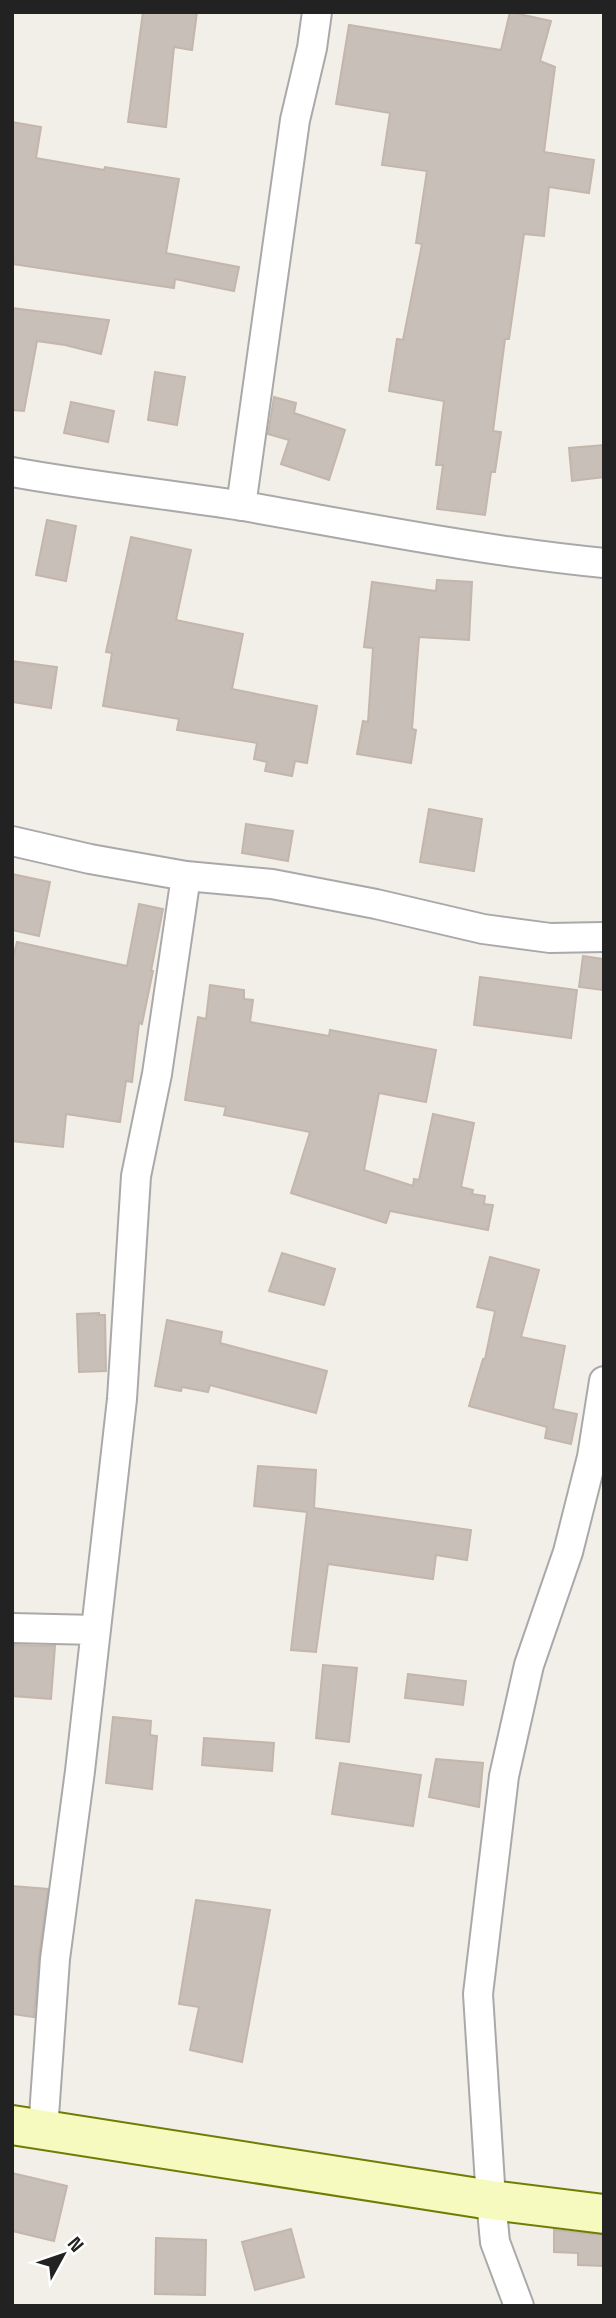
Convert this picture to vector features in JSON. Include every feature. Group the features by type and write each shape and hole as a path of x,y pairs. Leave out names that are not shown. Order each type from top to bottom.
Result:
{"street":[{"path":"241,506 295,120 312,48 317,12"},
{"path":"12,472 78,484 241,506 463,546 604,563"},
{"path":"12,841 90,859 186,876 272,884 376,904 483,929 550,938 604,937"},
{"path":"186,876 158,1074 136,1176 122,1399 96,1630 55,1959 28,2127 491,2200 604,2214"},
{"path":"519,2306 495,2242 478,1994 504,1776 529,1665 568,1552 592,1457 604,1381"},
{"path":"12,1628 96,1630"}],"building":[{"path":"143,12 197,12 192,50 174,47 166,127 128,122"},
{"path":"510,12 551,21 540,61 555,67 544,152 594,160 589,193 549,187 544,236 524,234 509,339 505,339 493,431 501,432 495,472 491,472 485,515 437,509 443,465 436,465 444,401 389,391 397,339 403,340 422,244 416,243 427,171 382,165 390,113 336,104 349,25 501,50"},
{"path":"12,122 41,127 36,158 179,179 166,253 239,267 234,291 175,279 174,288 12,264"},
{"path":"12,308 109,320 101,354 37,341 24,411 12,410"},
{"path":"155,372 185,377 177,425 148,420"},
{"path":"274,397 296,403 294,413 345,430 329,480 281,464 289,440 268,434"},
{"path":"71,402 114,411 108,442 64,433"},
{"path":"604,445 604,477 572,481 569,448"},
{"path":"47,520 76,526 66,581 36,575"},
{"path":"131,537 191,550 176,620 243,634 232,689 317,706 307,763 295,761 292,776 265,771 267,762 254,759 257,743 177,730 179,719 103,706 112,653 106,652"},
{"path":"437,580 472,582 469,640 419,637 412,729 416,730 411,763 357,754 363,721 368,722 373,648 364,647 372,582 436,591"},
{"path":"12,661 57,667 51,708 12,702"},
{"path":"429,809 482,819 474,871 420,862"},
{"path":"246,824 293,831 288,861 242,853"},
{"path":"12,874 50,882 39,936 12,930"},
{"path":"139,904 163,909 142,1024 139,1023 132,1082 126,1081 120,1122 66,1114 63,1147 12,1141 12,962 17,942 127,966"},
{"path":"583,956 604,959 604,990 579,987"},
{"path":"480,977 577,990 571,1038 474,1025"},
{"path":"210,985 244,990 244,999 253,1000 250,1022 329,1036 330,1030 436,1050 426,1102 379,1093 364,1170 413,1186 414,1179 419,1180 433,1114 474,1123 461,1187 473,1190 472,1194 485,1196 484,1204 493,1205 488,1230 390,1211 386,1223 291,1193 310,1132 224,1115 226,1107 185,1100 198,1017 206,1019"},
{"path":"282,1253 335,1269 324,1305 269,1291"},
{"path":"490,1257 539,1270 521,1337 565,1346 553,1409 577,1414 571,1444 545,1438 547,1427 469,1406 485,1359 495,1311 477,1307"},
{"path":"77,1314 105,1315 106,1371 79,1372"},
{"path":"167,1320 222,1332 220,1343 327,1371 316,1413 210,1385 208,1392 155,1386"},
{"path":"258,1466 316,1470 314,1508 471,1530 467,1560 436,1555 433,1579 328,1564 316,1652 291,1650 307,1512 254,1506"},
{"path":"12,1645 55,1646 51,1699 12,1696"},
{"path":"323,1665 357,1668 349,1742 316,1738"},
{"path":"408,1674 466,1681 463,1705 405,1698"},
{"path":"113,1717 151,1721 150,1735 157,1736 152,1789 106,1783"},
{"path":"204,1738 274,1743 272,1771 202,1765"},
{"path":"436,1759 483,1763 479,1807 429,1797"},
{"path":"340,1763 421,1775 413,1826 332,1814"},
{"path":"12,1886 48,1889 34,2017 12,2014"},
{"path":"196,1900 270,1910 242,2062 190,2050 199,2007 179,2004"},
{"path":"12,2173 67,2186 54,2241 12,2231"},
{"path":"291,2229 304,2277 255,2290 242,2242"},
{"path":"554,2230 604,2235 604,2266 578,2265 578,2253 554,2252"},
{"path":"156,2238 206,2240 205,2295 155,2294"}]}
